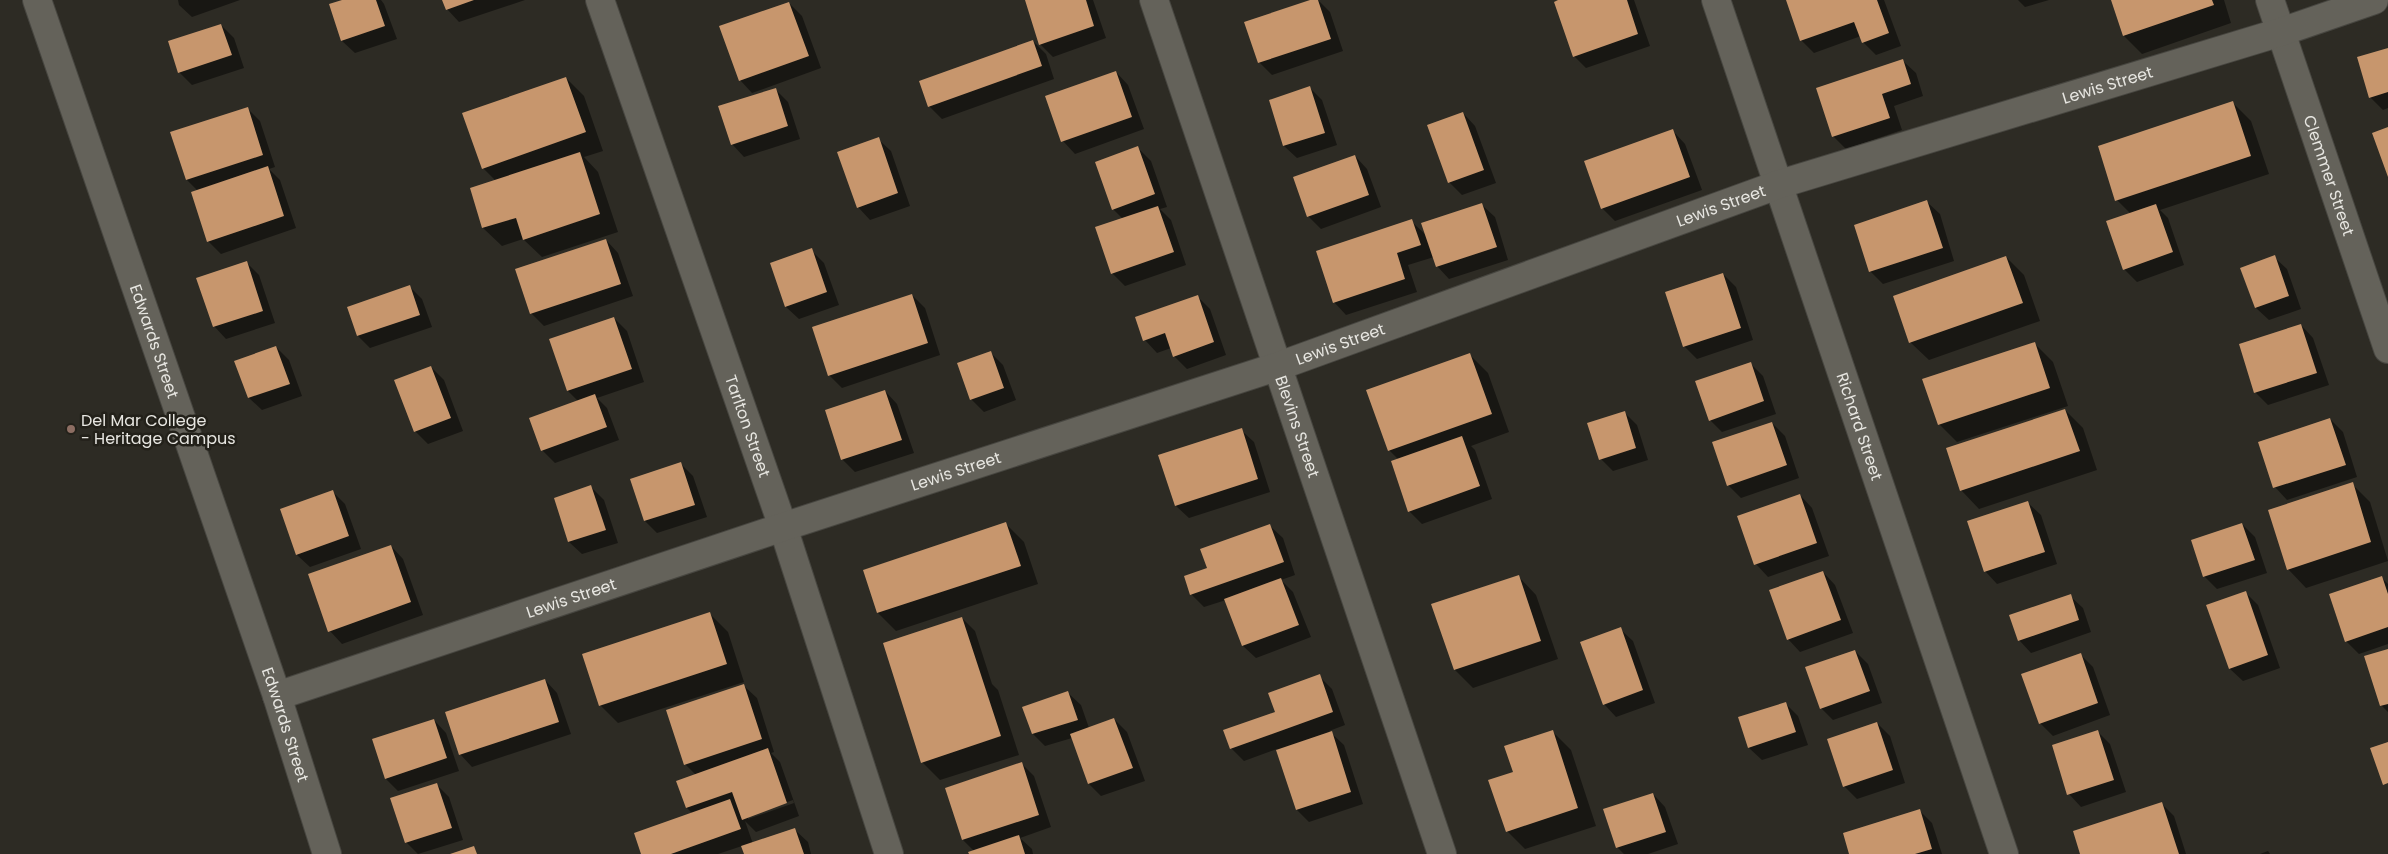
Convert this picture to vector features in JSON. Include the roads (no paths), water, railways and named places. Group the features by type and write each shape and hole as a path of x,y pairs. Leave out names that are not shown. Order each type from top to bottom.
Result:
{"street":[{"name":"Edwards Street","path":"37,0 277,696 327,854"},
{"name":"Tarlton Street","path":"600,0 783,527 888,854"},
{"name":"Blevins Street","path":"1154,0 1442,854"},
{"name":"Richard Street","path":"1716,0 1780,184 2004,854"},
{"name":"Clemmer Street","path":"2270,0 2388,349"},
{"name":"Lewis Street","path":"277,696 783,527 1279,366 1780,184 2281,32 2374,0"}],"place":[{"name":"Del Mar College - Heritage Campus","path":"71,429"}]}
